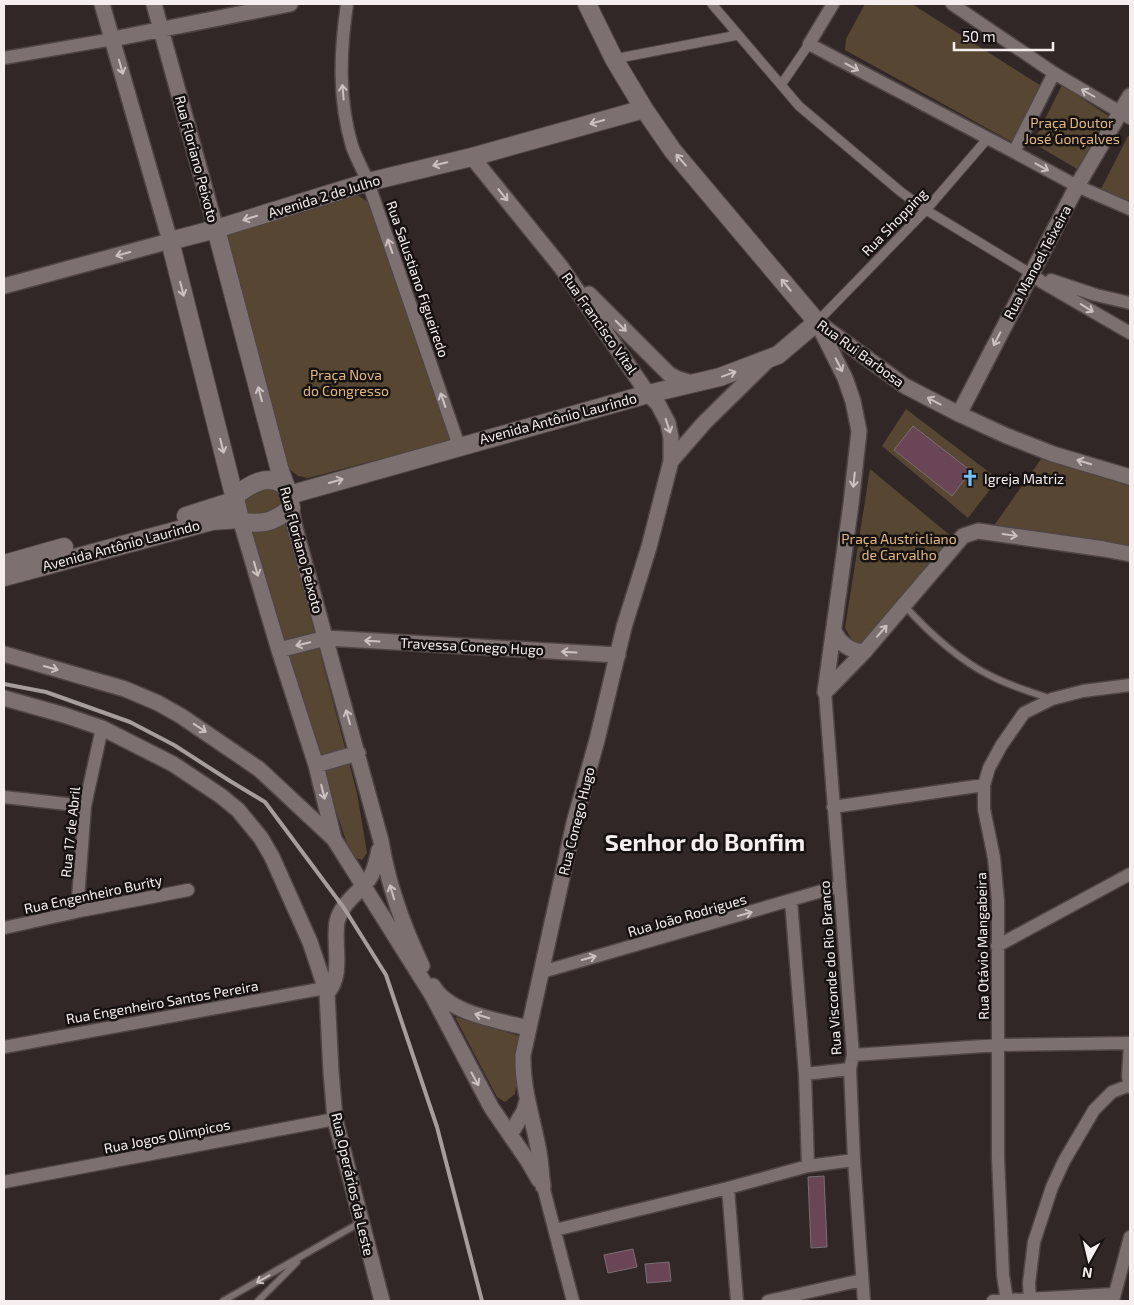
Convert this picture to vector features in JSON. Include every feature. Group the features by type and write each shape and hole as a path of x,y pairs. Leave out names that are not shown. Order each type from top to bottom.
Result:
{"main road":[{"name":"Rua Rui Barbosa","path":"587,4 614,59 644,109 673,150 817,322"},
{"name":"Avenida 2 de Julho","path":"170,242 368,182 472,157 644,109"},
{"name":"Rua Floriano Peixoto","path":"216,229 288,496"},
{"path":"170,242 235,498 241,521 258,524 275,520 288,496 280,481 261,480 254,483 235,498"},
{"name":"Avenida Antônio Laurindo","path":"288,496 459,446 734,372 778,355 817,322"},
{"name":"Avenida Antônio Laurindo","path":"4,564 206,511 235,498"},
{"name":"Avenida Antônio Laurindo","path":"4,577 212,521 241,521"}],"street":[{"path":"102,4 114,39 170,242"},
{"name":"Rua Floriano Peixoto","path":"154,4 216,229"},
{"path":"4,58 162,30 290,4"},
{"name":"Rua Salustiano Figueiredo","path":"347,4 342,41 343,96 353,147 368,182 459,446"},
{"path":"712,4 799,106 900,192 1042,282 1130,333"},
{"path":"781,85 833,4"},
{"path":"952,4 1054,73 1125,115"},
{"path":"614,59 738,35"},
{"path":"809,44 1077,186 1130,209"},
{"path":"1014,152 1054,73"},
{"name":"Rua Manoel Teixeira","path":"958,414 1077,186 1125,115 1130,96"},
{"name":"Rua Shopping","path":"817,322 926,210 988,138"},
{"name":"Rua Francisco Vital","path":"472,157 561,267 648,394 658,404 668,423 671,438 671,460"},
{"name":"Avenida 2 de Julho","path":"4,286 170,242"},
{"name":"Rua Francisco Vital","path":"561,267 670,374 678,379 695,384"},
{"path":"1030,273 1070,287 1130,303"},
{"path":"817,322 845,378 853,401 859,431 852,504 826,692"},
{"name":"Rua Rui Barbosa","path":"817,322 905,386 958,414 1053,454 1130,477"},
{"path":"671,460 704,423 769,358"},
{"name":"Rua Conego Hugo","path":"543,1186 538,1150 522,1072 523,1055 574,823 671,460"},
{"name":"Rua Floriano Peixoto","path":"288,496 294,528 358,752 381,841 386,870 400,915 420,962 437,994 452,1005 524,1027 528,1031"},
{"path":"241,521 279,650 316,765 334,839"},
{"path":"826,692 864,652 963,536 978,531 1130,554"},
{"path":"834,632 838,640 844,645 855,651 864,652"},
{"name":"Travessa Conego Hugo","path":"279,650 326,638 618,655"},
{"path":"4,654 125,689 173,712 259,769 334,839 432,995 491,1107 528,1160 543,1186 572,1301"},
{"name":"Rua Otávio Mangabeira","path":"1007,1301 1003,1275 998,1157 998,901 994,858 984,809 984,785 989,768 1001,746 1024,713 1052,699 1083,691 1130,685"},
{"name":"Rua Visconde do Rio Branco","path":"826,692 853,1056 850,1069 854,1160 864,1301"},
{"name":"Rua Operários da Leste","path":"4,698 64,714 102,728 173,764 221,796 238,810 261,838 272,857 310,942 326,990 335,1119 382,1301"},
{"name":"Rua 17 de Abril","path":"85,910 78,899 85,806 102,728"},
{"path":"316,765 358,752"},
{"path":"834,807 984,785"},
{"path":"4,797 85,806"},
{"path":"326,990 332,988 336,975 338,920 351,897 364,885 372,874 381,841"},
{"path":"997,946 1130,874"},
{"name":"Rua João Rodrigues","path":"542,972 840,886"},
{"name":"Rua Engenheiro Burity","path":"4,928 188,890"},
{"path":"791,901 805,1074 808,1166"},
{"name":"Rua Engenheiro Santos Pereira","path":"4,1047 326,990"},
{"path":"853,1056 998,1046 1130,1044 1128,1076 1130,1086 1112,1092 1094,1110 1064,1161 1052,1188 1034,1242 1029,1283 1030,1300"},
{"path":"805,1074 850,1069"},
{"path":"510,1135 524,1111 527,1101"},
{"name":"Rua Jogos Olimpicos","path":"4,1182 335,1119"},
{"path":"555,1230 728,1188 808,1166 854,1160"},
{"path":"728,1188 737,1301"},
{"path":"993,1301 1114,1298 1130,1237"},
{"path":"768,1301 810,1296 862,1280"}],"lane":[{"path":"904,605 919,622 971,664 993,677 1052,699"},
{"path":"223,1301 361,1222"},
{"path":"258,1301 303,1256"}],"green space":[{"name":"Praça Doutor José Gonçalves","path":"865,4 912,4 1043,87 1014,143 845,50 846,39"},
{"name":"Praça Doutor José Gonçalves","path":"1062,85 1110,117 1084,173 1033,143"},
{"name":"Praça Doutor José Gonçalves","path":"1128,136 1130,137 1130,201 1101,189"},
{"name":"Praça Nova do Congresso","path":"357,195 370,203 453,440 308,478 298,476 284,465 225,236"},
{"name":"Praça Austricliano de Carvalho","path":"906,409 998,479 968,518 882,446"},
{"path":"1041,459 1130,486 1130,547 993,527"},
{"name":"Praça Austricliano de Carvalho","path":"870,469 957,541 865,645 854,644 845,628"},
{"path":"276,486 357,793 367,853 362,860 351,856 307,722 240,498"},
{"path":"455,1017 523,1037 515,1094 505,1102 497,1097"}],"building":[{"path":"913,426 971,471 952,496 894,450"},
{"path":"824,1176 827,1247 811,1248 808,1177"},
{"path":"633,1249 637,1267 608,1273 604,1255"},
{"path":"669,1262 671,1281 647,1283 645,1264"}],"railway":[{"path":"4,684 46,692 130,722 174,745 265,802 344,908 386,975 437,1127 482,1301"}],"place":[{"name":"Igreja Matriz","path":"970,478"}],"district":[{"name":"Senhor do Bonfim","path":"705,841"}]}
